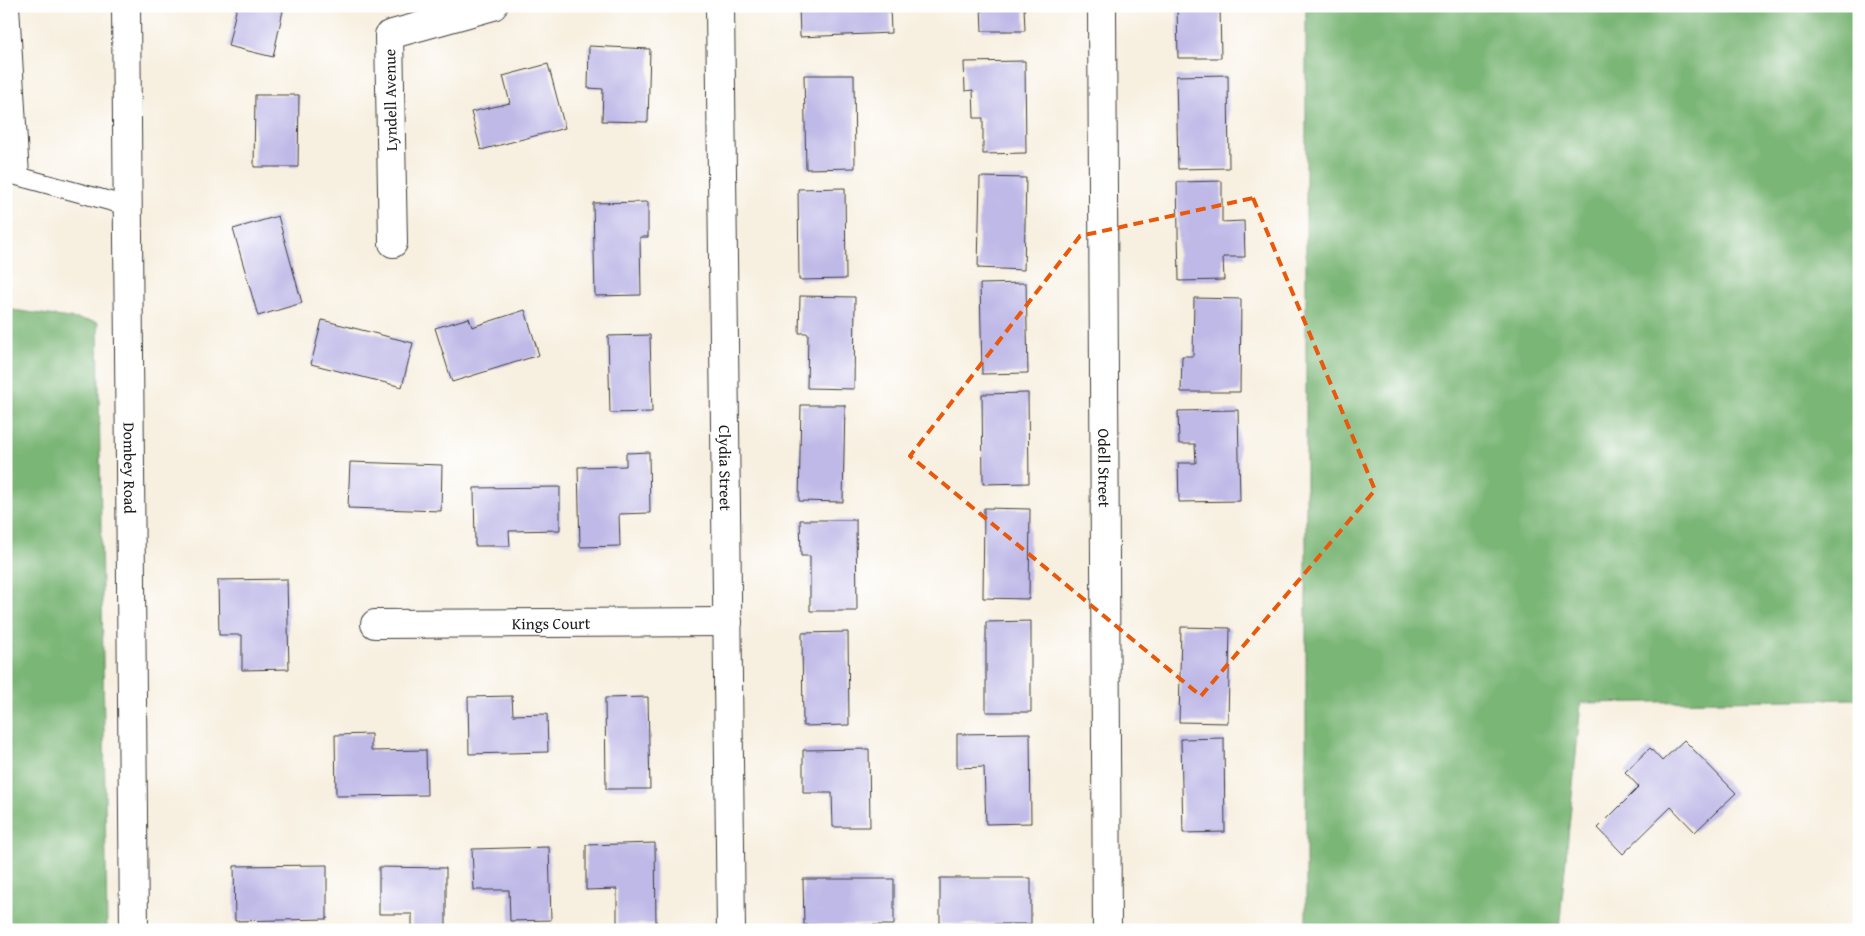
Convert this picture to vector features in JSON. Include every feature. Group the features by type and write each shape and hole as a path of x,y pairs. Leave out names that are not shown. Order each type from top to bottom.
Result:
{"street":[{"name":"Dombey Road","path":"126,6 134,930"},
{"name":"Lyndell Avenue","path":"393,243 389,35 493,6"},
{"name":"Clydia Street","path":"720,6 731,930"},
{"name":"Odell Street","path":"1102,6 1107,930"},
{"name":"Kings Court","path":"375,624 728,622"}],"lane":[{"path":"10,6 13,174 128,206"}],"highlighted area":[{"path":"1253,198 1375,490 1201,696 910,456 1080,236"}],"green space":[{"path":"1306,6 1859,6 1859,699 1581,703 1559,930 1306,930"},
{"path":"6,309 98,322 107,930 6,930"}],"building":[{"path":"237,6 284,6 273,57 228,46"},
{"path":"799,6 890,6 891,33 800,37"},
{"path":"981,6 1024,6 1025,31 982,31"},
{"path":"1177,6 1220,6 1221,58 1178,58"},
{"path":"589,46 650,49 648,122 602,121 603,89 588,88"},
{"path":"1025,61 1026,153 983,154 983,118 974,118 973,90 965,91 964,62"},
{"path":"548,64 565,128 481,150 471,112 510,103 503,76"},
{"path":"804,75 854,75 855,168 806,169"},
{"path":"1228,75 1229,168 1178,169 1176,76"},
{"path":"255,95 299,95 298,167 254,167"},
{"path":"980,177 1026,178 1024,270 978,268"},
{"path":"1222,181 1222,222 1244,221 1245,257 1223,257 1224,280 1179,281 1177,182"},
{"path":"845,188 846,279 799,280 798,189"},
{"path":"648,202 648,237 640,237 641,295 595,296 593,203"},
{"path":"278,216 302,303 258,316 233,229"},
{"path":"1026,283 1028,373 982,374 980,284"},
{"path":"800,296 855,297 854,389 807,388 808,333 799,333"},
{"path":"1194,298 1241,299 1240,392 1181,392 1182,356 1193,356"},
{"path":"525,310 539,355 452,382 435,328 469,318 472,327"},
{"path":"322,320 413,343 402,387 311,364"},
{"path":"650,335 652,412 610,413 608,336"},
{"path":"1028,393 1029,483 983,484 982,394"},
{"path":"801,405 845,405 843,502 799,501"},
{"path":"1238,410 1240,501 1179,502 1178,463 1196,463 1195,444 1179,444 1178,411"},
{"path":"649,452 650,513 619,514 620,546 580,547 578,467 626,466 626,453"},
{"path":"350,462 442,465 441,511 348,508"},
{"path":"560,487 560,530 509,531 510,546 475,546 474,488"},
{"path":"984,508 1030,509 1029,599 983,598"},
{"path":"800,520 856,520 857,611 810,611 810,556 801,556"},
{"path":"287,579 289,669 242,670 242,635 219,635 218,580"},
{"path":"1031,621 1031,712 986,712 986,622"},
{"path":"1181,627 1230,628 1228,723 1179,722"},
{"path":"848,632 849,725 803,726 802,633"},
{"path":"512,696 513,715 547,714 548,752 469,754 468,697"},
{"path":"648,697 650,789 606,789 605,698"},
{"path":"1030,733 1031,823 986,824 984,767 957,768 957,734"},
{"path":"371,734 371,751 426,750 427,795 336,796 335,735"},
{"path":"1224,738 1225,832 1183,833 1181,739"},
{"path":"1684,740 1736,793 1695,832 1671,807 1623,854 1598,828 1639,787 1625,772 1650,748 1662,761"},
{"path":"869,749 870,827 833,827 832,793 803,793 803,750"},
{"path":"655,843 656,924 617,924 617,889 586,890 586,845"},
{"path":"549,847 551,920 510,921 509,890 474,890 472,849"},
{"path":"327,865 327,919 235,921 234,866"},
{"path":"379,867 446,868 446,927 412,927 412,914 379,914"},
{"path":"940,878 1031,878 1031,924 940,924"},
{"path":"803,879 894,879 894,925 804,925"}]}
